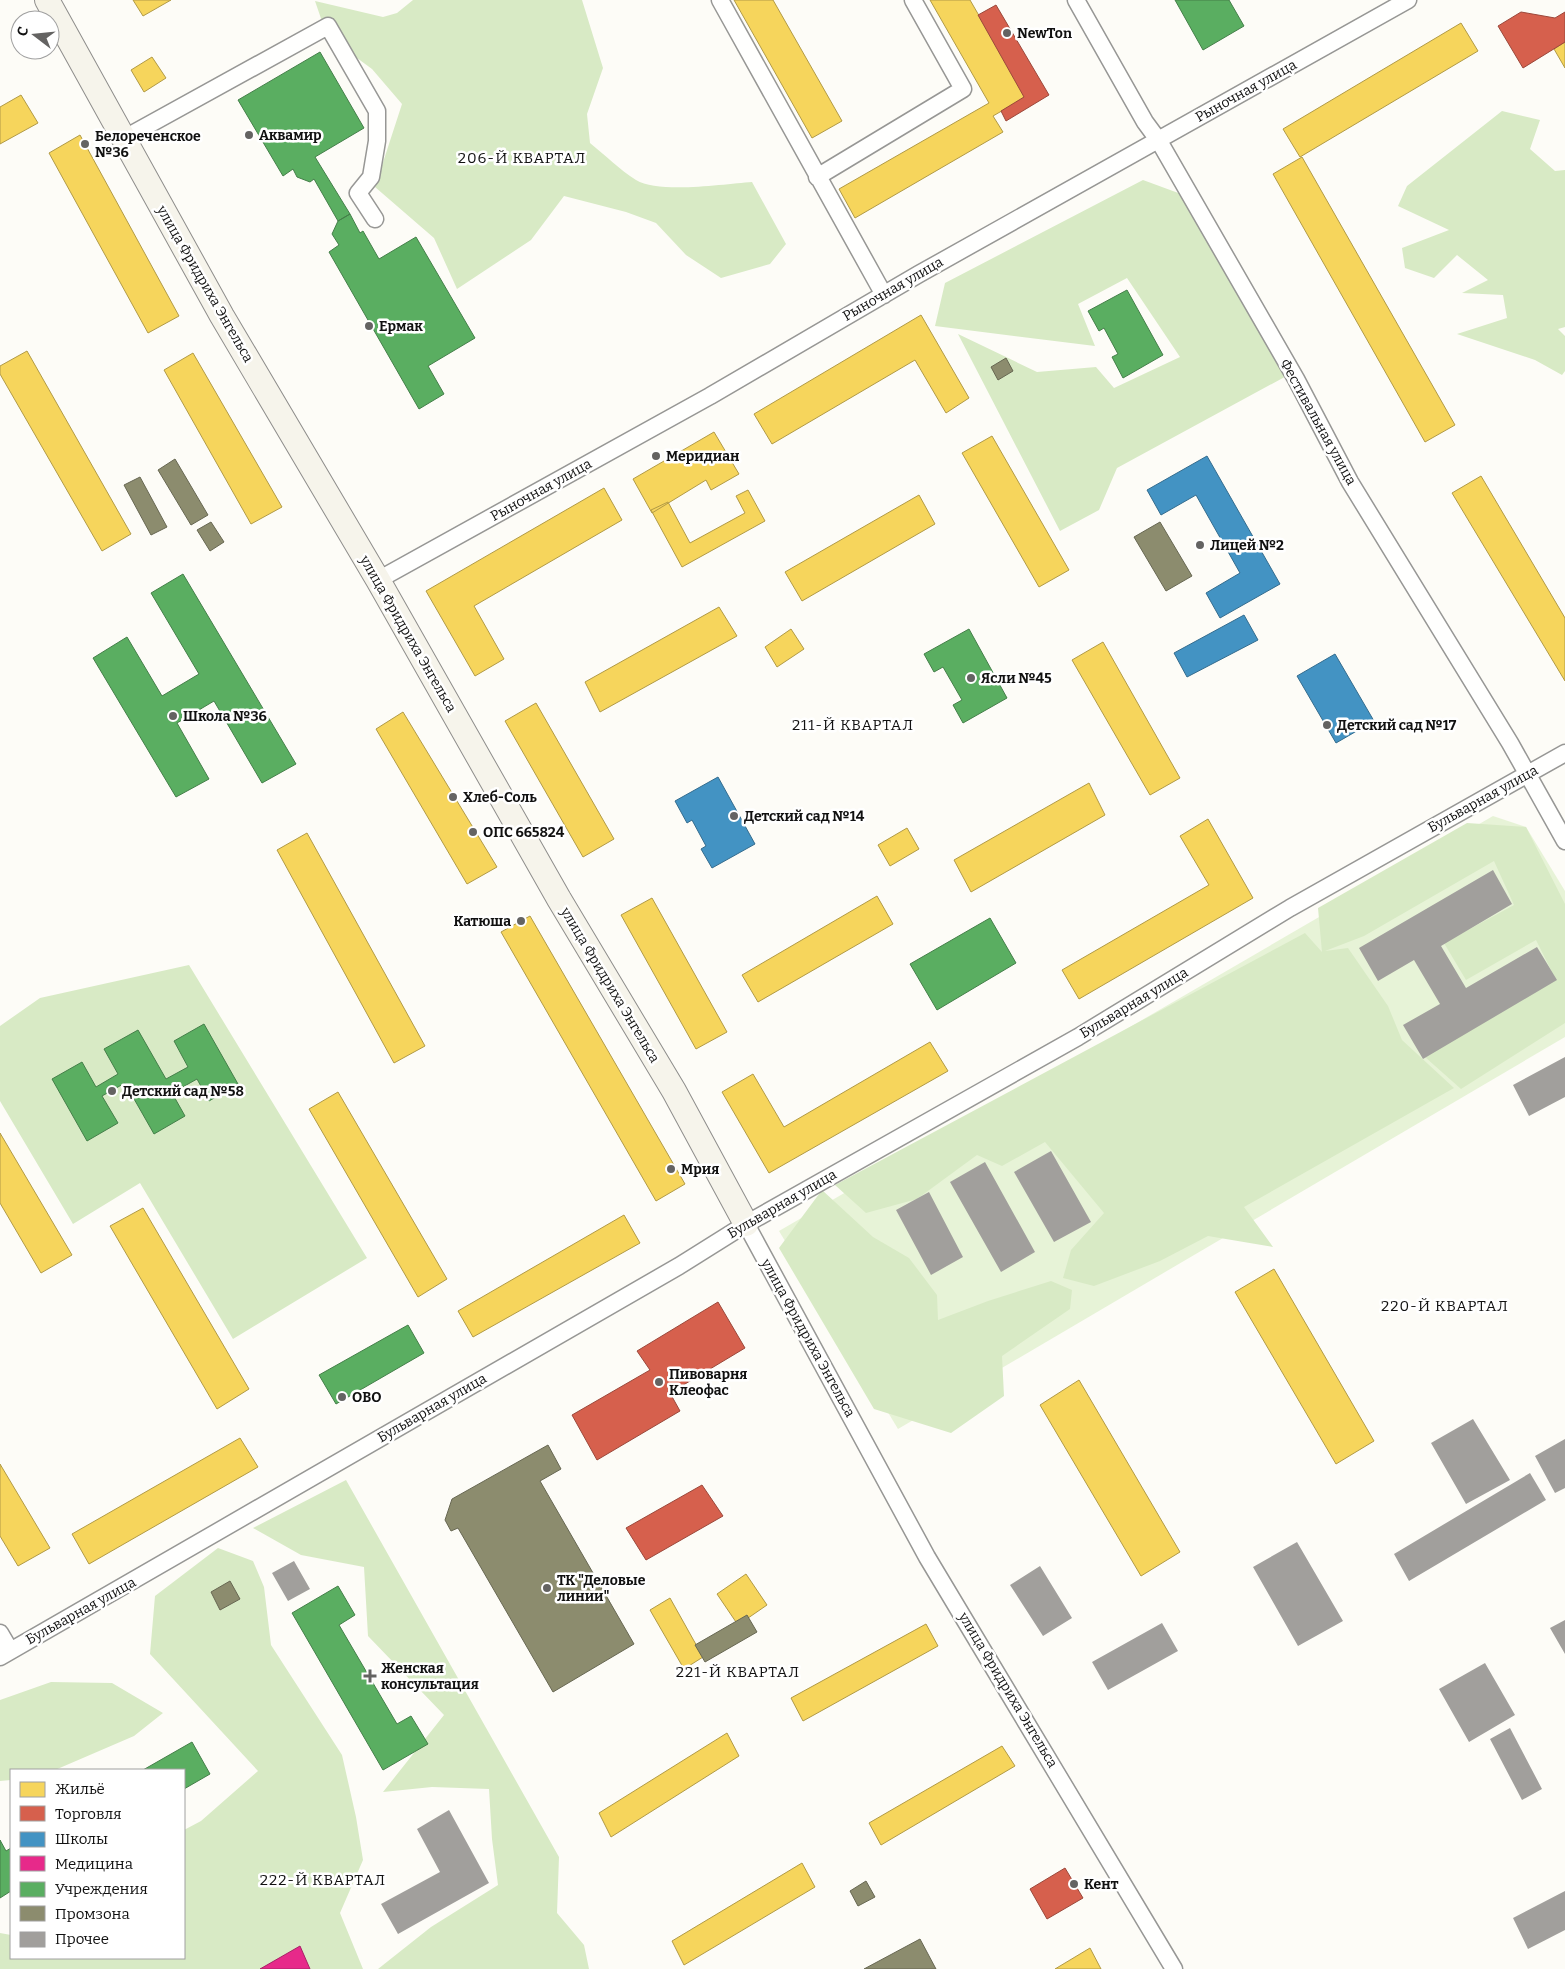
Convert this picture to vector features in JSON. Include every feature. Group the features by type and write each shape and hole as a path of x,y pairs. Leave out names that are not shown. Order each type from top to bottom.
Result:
{"street":[{"name":"улица Фридриха Энгельса","path":"47,0 222,316 378,580 559,899 674,1091 927,1556 1174,1969"},
{"path":"720,0 884,295"},
{"path":"817,177 963,89 913,0"},
{"name":"Фестивальная улица","path":"1076,0 1296,380 1350,482 1528,775 1565,841"},
{"name":"Рыночная улица","path":"378,580 710,396 1112,164 1158,141 1408,0"},
{"path":"123,139 328,26 377,111 377,141 371,177 358,193 374,219"},
{"name":"Бульварная улица","path":"5,1654 662,1276 746,1224 1078,1037 1290,908 1565,753"},
{"path":"0,1633 5,1654"}],"green space":[{"path":"413,0 582,0 603,68 587,114 590,143 630,176 646,184 692,187 752,182 786,244 770,264 721,278 686,255 656,223 626,212 564,196 531,240 457,289 434,238 375,187 402,104 372,69 327,36 315,1 383,17 397,13"},
{"path":"1502,111 1540,120 1530,149 1555,171 1565,170 1565,327 1558,329 1565,336 1565,371 1562,375 1535,360 1457,334 1507,318 1503,295 1462,293 1488,280 1457,255 1434,278 1405,268 1402,248 1449,230 1398,206 1407,186"},
{"path":"1143,180 1181,194 1292,373 1117,468 1099,510 1060,531 958,334 1037,372 1096,367 1114,388 1180,357 1127,278 1078,304 1095,346 935,326 945,283"},
{"path":"1493,816 1526,827 1565,891 1565,1037 898,1429 779,1231"},
{"path":"1467,823 1526,827 1565,904 1565,1023 1461,1089 1425,1057 1556,980 1536,940 1466,980 1444,943 1514,905 1494,861 1364,936 1325,951 1348,948 1388,1006 1402,1040 1454,1088 1244,1207 1273,1247 1208,1236 1160,1261 1094,1286 1063,1278 1071,1250 1104,1213 1045,1142 1002,1166 977,1155 917,1199 866,1213 835,1185 1305,933 1322,952 1318,908"},
{"path":"189,965 367,1258 233,1339 140,1183 73,1224 0,1101 0,1026 40,998"},
{"path":"822,1190 873,1237 909,1258 937,1295 938,1320 988,1301 1051,1281 1072,1290 1070,1309 1002,1356 1004,1396 951,1433 874,1409 779,1248"},
{"path":"346,1480 559,1857 557,1913 584,1945 589,1969 378,1969 431,1927 498,1885 492,1839 489,1789 432,1787 383,1792 444,1715 368,1636 364,1567 301,1555 253,1528"},
{"path":"218,1548 253,1561 264,1587 271,1645 342,1755 356,1817 363,1860 340,1913 363,1969 0,1969 0,1933 10,1935 10,1959 185,1959 185,1829 201,1821 258,1771 150,1654 155,1596"},
{"path":"51,1682 112,1683 163,1713 134,1736 57,1769 10,1769 10,1780 0,1781 0,1700"}],"building: Жильё":[{"path":"133,0 171,0 143,16"},
{"path":"734,0 773,0 842,121 812,138"},
{"path":"930,0 970,0 1026,97 993,116 1003,132 855,218 839,189 989,103"},
{"path":"1461,23 1478,51 1300,157 1283,129"},
{"path":"1565,42 1565,68 1554,49"},
{"path":"152,57 166,78 144,92 131,70"},
{"path":"21,95 38,123 0,144 0,107"},
{"path":"80,135 179,316 148,333 49,153"},
{"path":"1302,157 1455,425 1425,442 1273,174"},
{"path":"921,315 969,398 946,413 915,360 772,444 754,414"},
{"path":"27,351 131,534 102,551 0,374 0,366"},
{"path":"193,353 282,507 251,524 164,370"},
{"path":"714,432 739,474 711,490 706,480 652,513 633,479"},
{"path":"992,436 1069,570 1039,587 962,453"},
{"path":"1481,476 1565,618 1565,681 1452,493"},
{"path":"604,488 622,520 474,606 504,659 475,676 426,591"},
{"path":"748,490 765,521 682,567 651,510 668,502 690,543 745,513 736,496"},
{"path":"919,495 935,524 802,601 785,572"},
{"path":"719,607 737,636 600,712 585,682"},
{"path":"791,629 804,649 777,667 765,647"},
{"path":"1103,642 1180,778 1150,795 1072,660"},
{"path":"536,703 614,839 583,857 505,721"},
{"path":"403,712 497,867 467,884 376,729"},
{"path":"1089,783 1105,815 971,892 954,860"},
{"path":"1208,819 1253,898 1079,999 1062,970 1209,885 1180,836"},
{"path":"907,828 919,849 890,866 878,845"},
{"path":"307,833 425,1046 394,1063 277,850"},
{"path":"877,896 893,924 758,1002 742,975"},
{"path":"652,898 727,1032 696,1049 621,915"},
{"path":"530,916 685,1184 656,1201 501,932"},
{"path":"930,1042 948,1071 769,1173 722,1092 753,1074 784,1127"},
{"path":"338,1092 447,1279 418,1297 309,1109"},
{"path":"0,1133 72,1255 41,1273 0,1203"},
{"path":"143,1208 249,1389 217,1409 110,1226"},
{"path":"624,1215 640,1243 473,1337 458,1311"},
{"path":"1274,1269 1374,1441 1336,1464 1235,1292"},
{"path":"1079,1380 1180,1552 1141,1576 1040,1405"},
{"path":"240,1438 258,1467 89,1564 72,1534"},
{"path":"0,1464 50,1548 18,1566 0,1536"},
{"path":"746,1574 767,1605 738,1625 717,1594"},
{"path":"670,1598 703,1657 684,1669 650,1610"},
{"path":"926,1624 938,1646 803,1721 791,1698"},
{"path":"727,1733 739,1756 611,1837 599,1813"},
{"path":"1002,1746 1015,1766 881,1845 869,1823"},
{"path":"802,1863 815,1887 684,1965 672,1941"},
{"path":"1090,1948 1101,1969 1055,1969"}],"building: Торговля":[{"path":"996,5 1049,95 1006,121 1001,111 1024,97 978,15"},
{"path":"1521,12 1555,18 1565,12 1565,42 1523,68 1498,26"},
{"name":"Пивоварня Клеофас","path":"718,1302 745,1348 670,1393 680,1411 597,1460 572,1415 650,1370 637,1351"},
{"path":"702,1485 723,1516 646,1560 626,1528"},
{"path":"1065,1868 1083,1898 1047,1919 1030,1889"}],"building: Школы":[{"path":"1207,456 1280,584 1220,618 1206,593 1240,573 1196,495 1161,515 1147,490"},
{"path":"1244,615 1258,640 1187,677 1174,653"},
{"path":"1335,654 1374,721 1336,743 1297,676"},
{"path":"718,777 755,844 712,868 701,849 706,846 692,820 687,823 675,801"}],"building: Медицина":[{"path":"300,1946 310,1969 260,1969"}],"building: Учреждения":[{"path":"1175,0 1229,0 1244,26 1203,50"},
{"path":"320,52 364,128 315,157 350,214 338,221 314,179 310,182 297,177 293,169 283,176 238,100"},
{"path":"350,214 360,233 363,231 379,259 416,237 475,338 428,366 444,394 419,409 329,252 339,245 332,234 338,221"},
{"path":"1127,290 1163,355 1123,378 1112,357 1118,354 1104,328 1099,331 1088,311"},
{"path":"183,574 296,764 262,783 214,701 177,723 209,779 176,797 93,658 127,637 162,696 199,674 151,593"},
{"path":"969,629 1007,698 963,723 953,705 962,700 943,667 934,672 924,654"},
{"path":"990,918 1016,963 937,1010 910,964"},
{"path":"204,1024 238,1084 209,1101 197,1079 172,1093 185,1116 154,1134 125,1083 102,1096 118,1123 87,1141 52,1079 82,1062 96,1087 118,1074 104,1049 138,1030 166,1079 188,1067 174,1041"},
{"path":"408,1325 424,1353 336,1404 319,1375"},
{"path":"338,1586 355,1615 339,1625 397,1724 411,1716 428,1744 383,1770 292,1613"},
{"path":"192,1742 210,1774 185,1788 185,1769 145,1769"},
{"path":"0,1840 6,1851 10,1849 10,1892 0,1898"}],"building: Промзона":[{"path":"1006,358 1013,371 998,380 991,367"},
{"path":"175,459 208,515 191,525 158,470"},
{"path":"140,477 167,527 151,535 124,485"},
{"path":"211,522 224,542 210,551 197,530"},
{"path":"1160,522 1192,576 1166,591 1134,537"},
{"name":"ТК \"Деловые линии\"","path":"548,1445 561,1469 540,1481 634,1644 553,1692 458,1528 451,1531 445,1520 452,1499"},
{"path":"230,1581 240,1599 220,1610 211,1592"},
{"path":"747,1615 757,1632 705,1662 695,1645"},
{"path":"866,1881 875,1897 858,1906 850,1891"},
{"path":"920,1939 936,1969 864,1969"}],"building: Прочее":[{"path":"1493,870 1512,904 1441,946 1466,988 1537,947 1557,980 1423,1059 1403,1025 1440,1004 1414,960 1378,981 1359,948"},
{"path":"1565,1057 1565,1097 1529,1116 1513,1085"},
{"path":"1051,1151 1091,1222 1054,1242 1014,1172"},
{"path":"985,1162 1035,1252 1001,1272 950,1182"},
{"path":"929,1192 963,1257 931,1275 896,1210"},
{"path":"1473,1419 1510,1480 1466,1504 1431,1443"},
{"path":"1565,1439 1565,1488 1555,1493 1535,1456"},
{"path":"1530,1473 1546,1500 1409,1581 1394,1554"},
{"path":"1297,1542 1343,1621 1298,1646 1253,1567"},
{"path":"294,1561 310,1589 288,1601 272,1573"},
{"path":"1040,1566 1072,1618 1043,1636 1010,1585"},
{"path":"1565,1620 1565,1654 1550,1628"},
{"path":"1162,1623 1178,1651 1108,1690 1092,1662"},
{"path":"1485,1663 1515,1715 1469,1742 1439,1689"},
{"path":"1510,1728 1542,1789 1522,1800 1490,1739"},
{"path":"449,1810 489,1883 398,1934 381,1904 440,1872 417,1829"},
{"path":"1565,1891 1565,1930 1528,1949 1513,1918"}],"place":[{"name":"NewTon","path":"1007,33"},
{"name":"Аквамир","path":"249,135"},
{"name":"Белореченское №36","path":"85,144"},
{"name":"Ермак","path":"369,326"},
{"name":"Меридиан","path":"656,456"},
{"name":"Лицей №2","path":"1200,545"},
{"name":"Ясли №45","path":"971,678"},
{"name":"Школа №36","path":"173,716"},
{"name":"Детский сад №17","path":"1327,725"},
{"name":"Хлеб-Соль","path":"453,797"},
{"name":"Детский сад №14","path":"734,816"},
{"name":"ОПС 665824","path":"473,832"},
{"name":"Катюша","path":"521,921"},
{"name":"Детский сад №58","path":"112,1091"},
{"name":"Мрия","path":"671,1169"},
{"name":"Пивоварня Клеофас","path":"659,1382"},
{"name":"ОВО","path":"342,1397"},
{"name":"ТК \"Деловые линии\"","path":"547,1588"},
{"name":"Женская консультация","path":"370,1676"},
{"name":"Кент","path":"1074,1884"}],"district":[{"name":"206-Й КВАРТАЛ","path":"522,158"},
{"name":"211-Й КВАРТАЛ","path":"853,725"},
{"name":"220-Й КВАРТАЛ","path":"1445,1306"},
{"name":"221-Й КВАРТАЛ","path":"738,1672"},
{"name":"222-Й КВАРТАЛ","path":"323,1880"}]}
